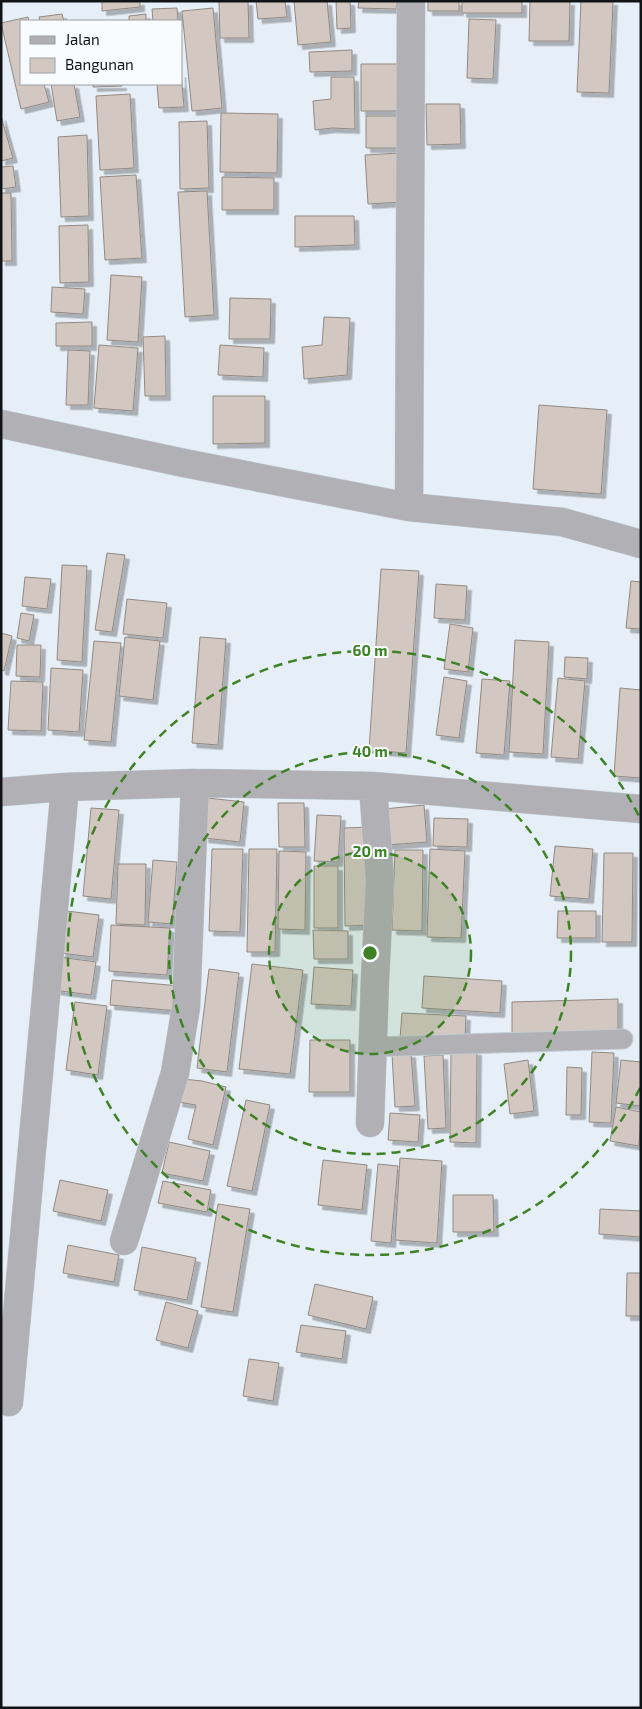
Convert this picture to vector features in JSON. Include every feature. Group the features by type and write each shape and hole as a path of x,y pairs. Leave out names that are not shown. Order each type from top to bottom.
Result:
{"street":[{"path":"409,507 410,1"},
{"path":"1,424 184,463 409,507 562,522 641,544"},
{"path":"124,1241 175,1073 186,1007 195,784"},
{"path":"1,792 65,786 195,784 372,786 641,809"},
{"path":"9,1402 65,786"},
{"path":"370,1123 380,880 372,786"}],"lane":[{"path":"372,1047 623,1039"}],"building":[{"path":"102,1 140,1 140,7 102,11"},
{"path":"219,1 248,1 249,38 220,38"},
{"path":"256,1 285,1 287,17 258,19"},
{"path":"294,1 327,1 331,42 298,45"},
{"path":"336,1 350,1 351,28 337,29"},
{"path":"359,1 397,1 396,9 358,8"},
{"path":"428,1 459,1 459,11 428,11"},
{"path":"462,1 522,1 522,13 462,13"},
{"path":"530,1 570,1 569,41 529,41"},
{"path":"581,1 613,1 609,93 577,92"},
{"path":"177,8 178,20 153,20 152,9"},
{"path":"213,8 222,108 192,111 182,11"},
{"path":"62,14 64,20 40,20 39,17"},
{"path":"146,14 146,20 129,20 129,16"},
{"path":"28,17 29,20 20,20 20,85 44,85 49,102 21,109 1,23"},
{"path":"469,19 496,20 493,79 467,78"},
{"path":"352,50 352,71 310,72 309,52"},
{"path":"361,64 400,64 400,111 361,111"},
{"path":"331,77 354,77 355,129 332,128 315,130 313,101 331,99"},
{"path":"182,84 184,107 159,108 157,85"},
{"path":"51,85 74,85 80,117 57,121"},
{"path":"93,85 122,85 122,86 93,87"},
{"path":"130,94 134,168 100,170 96,96"},
{"path":"426,104 460,104 461,144 427,145"},
{"path":"221,113 278,114 277,173 220,172"},
{"path":"1,116 13,158 1,161"},
{"path":"366,116 405,116 405,148 366,148"},
{"path":"207,121 209,188 180,189 179,122"},
{"path":"87,135 89,216 61,217 58,137"},
{"path":"400,153 403,202 368,204 365,155"},
{"path":"13,166 16,187 1,189 1,167"},
{"path":"136,175 142,258 105,260 100,177"},
{"path":"222,177 274,178 274,210 222,210"},
{"path":"207,191 214,315 185,317 178,192"},
{"path":"1,193 11,193 12,261 1,261"},
{"path":"295,216 354,216 355,245 295,247"},
{"path":"88,225 89,282 60,283 59,226"},
{"path":"111,275 142,277 138,342 107,340"},
{"path":"52,287 85,289 83,314 51,312"},
{"path":"230,298 271,299 270,339 229,339"},
{"path":"324,317 350,318 347,375 304,379 302,347 322,345"},
{"path":"92,322 92,346 56,346 56,323"},
{"path":"165,336 166,396 145,396 143,337"},
{"path":"99,345 138,348 133,411 94,408"},
{"path":"220,345 264,348 263,377 218,375"},
{"path":"68,350 90,351 88,405 66,405"},
{"path":"213,396 265,396 265,443 213,444"},
{"path":"539,405 607,410 601,494 533,489"},
{"path":"107,553 125,555 112,632 95,630"},
{"path":"62,565 87,566 82,662 57,660"},
{"path":"381,569 419,571 406,753 369,750"},
{"path":"25,577 51,579 47,609 22,606"},
{"path":"631,581 641,582 641,629 626,628"},
{"path":"436,584 467,586 465,620 434,618"},
{"path":"127,599 167,603 163,638 123,634"},
{"path":"21,613 34,615 29,641 17,638"},
{"path":"450,624 473,628 468,672 444,669"},
{"path":"1,633 12,636 4,671 1,670"},
{"path":"125,637 160,641 153,700 119,696"},
{"path":"200,637 226,639 218,745 192,743"},
{"path":"515,640 549,642 543,754 509,752"},
{"path":"94,641 121,643 111,742 84,740"},
{"path":"17,645 41,645 40,677 16,676"},
{"path":"565,657 588,658 587,679 564,677"},
{"path":"51,668 83,670 79,732 48,730"},
{"path":"444,677 467,681 459,738 436,735"},
{"path":"558,678 585,681 578,759 551,757"},
{"path":"482,679 510,681 504,755 476,753"},
{"path":"11,681 43,682 41,731 8,730"},
{"path":"620,688 641,690 641,778 614,776"},
{"path":"208,798 244,802 240,842 204,838"},
{"path":"278,803 304,803 305,847 279,847"},
{"path":"424,805 427,842 387,845 384,809"},
{"path":"91,808 119,810 111,899 83,896"},
{"path":"317,815 341,816 338,862 314,861"},
{"path":"434,818 468,819 467,847 433,846"},
{"path":"372,827 373,925 345,926 344,828"},
{"path":"555,846 593,849 589,899 550,896"},
{"path":"212,849 243,849 240,932 209,931"},
{"path":"249,849 277,849 275,952 247,952"},
{"path":"430,849 465,851 461,938 427,937"},
{"path":"395,850 423,850 422,931 392,930"},
{"path":"279,851 306,852 305,930 278,929"},
{"path":"604,853 633,853 632,942 602,942"},
{"path":"153,860 177,862 172,924 148,922"},
{"path":"118,864 146,864 145,925 116,924"},
{"path":"314,866 338,866 338,928 314,928"},
{"path":"67,911 99,915 93,957 61,953"},
{"path":"558,911 596,911 596,938 557,938"},
{"path":"111,925 170,928 167,975 109,971"},
{"path":"313,930 348,931 348,959 314,959"},
{"path":"59,957 96,962 91,995 54,990"},
{"path":"252,964 303,970 290,1074 239,1069"},
{"path":"314,967 353,970 351,1006 311,1004"},
{"path":"209,969 239,973 227,1072 197,1068"},
{"path":"424,976 502,981 500,1013 422,1008"},
{"path":"112,980 180,986 178,1011 110,1005"},
{"path":"618,999 618,1032 512,1034 512,1002"},
{"path":"75,1002 107,1006 98,1075 66,1070"},
{"path":"402,1013 466,1016 465,1041 400,1039"},
{"path":"310,1040 350,1040 350,1092 309,1092"},
{"path":"451,1050 477,1051 476,1143 450,1142"},
{"path":"592,1052 614,1053 611,1123 589,1122"},
{"path":"411,1053 415,1106 395,1107 392,1055"},
{"path":"443,1055 446,1128 428,1129 424,1056"},
{"path":"528,1060 534,1111 510,1114 504,1064"},
{"path":"621,1060 641,1062 640,1106 616,1103"},
{"path":"567,1067 582,1068 581,1115 566,1115"},
{"path":"183,1079 202,1081 226,1087 213,1145 188,1139 196,1105 178,1102"},
{"path":"246,1100 270,1105 252,1191 227,1186"},
{"path":"616,1107 641,1112 639,1146 610,1141"},
{"path":"390,1113 420,1115 418,1142 388,1140"},
{"path":"169,1142 210,1151 203,1181 162,1173"},
{"path":"400,1158 442,1161 437,1243 395,1240"},
{"path":"323,1160 367,1165 362,1210 318,1205"},
{"path":"378,1164 398,1166 391,1243 371,1241"},
{"path":"60,1180 108,1190 101,1221 53,1211"},
{"path":"163,1181 211,1190 207,1212 158,1203"},
{"path":"453,1195 493,1195 494,1232 453,1232"},
{"path":"218,1204 250,1209 233,1312 201,1307"},
{"path":"600,1209 641,1211 641,1237 599,1234"},
{"path":"68,1245 119,1255 114,1282 63,1273"},
{"path":"142,1247 196,1258 187,1300 134,1290"},
{"path":"627,1273 641,1273 641,1316 626,1316"},
{"path":"315,1284 373,1297 366,1329 308,1315"},
{"path":"166,1302 198,1311 188,1348 156,1340"},
{"path":"301,1325 346,1331 342,1359 296,1352"},
{"path":"249,1359 279,1363 273,1401 243,1396"}]}
